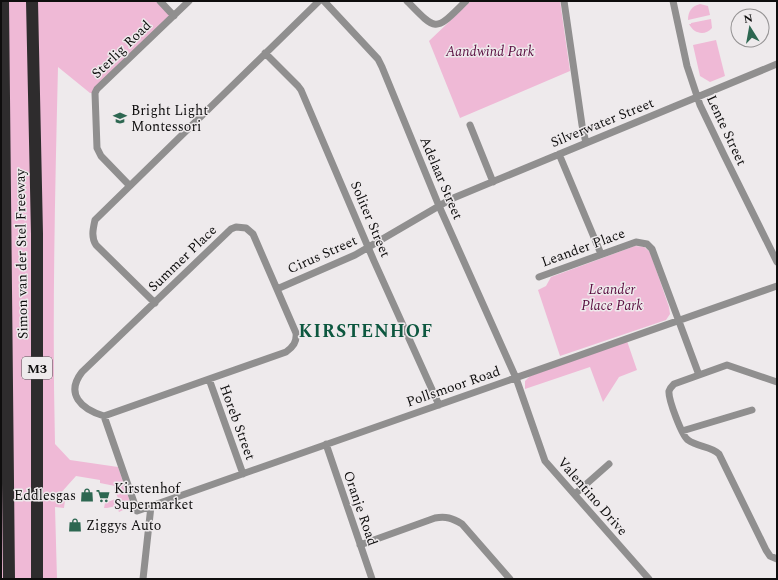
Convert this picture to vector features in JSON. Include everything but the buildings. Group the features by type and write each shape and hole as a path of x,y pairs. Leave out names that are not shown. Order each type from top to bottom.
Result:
{"highway":[{"name":"Simon van der Stel Freeway","path":"3,1 9,579"},
{"name":"Simon van der Stel Freeway","path":"32,1 37,234 38,579"}],"street":[{"path":"160,1 174,16"},
{"name":"Sterlig Road","path":"129,185 96,148 95,93 189,1"},
{"path":"155,303 96,246 94,242 93,227 95,220 129,185 319,1"},
{"name":"Adelaar Street","path":"324,1 378,59 439,206 516,378"},
{"path":"407,1 427,21 438,25 442,24 448,19 466,1"},
{"path":"564,1 586,143"},
{"name":"Lente Street","path":"673,1 687,66 697,97 777,262"},
{"name":"Soliter Street","path":"265,53 301,90 439,405"},
{"name":"Silverwater Street","path":"439,206 451,199 777,64"},
{"path":"470,125 493,182"},
{"path":"559,154 601,254"},
{"name":"Cirus Street","path":"277,289 369,247 439,206"},
{"name":"Summer Place","path":"236,227 246,228 253,234 296,333 294,345 286,352 104,416 85,407 74,391 77,379 82,372 155,303 231,229 236,227"},
{"name":"Leander Place","path":"539,277 636,242 648,244 652,249 679,321"},
{"name":"Pollsmoor Road","path":"104,416 137,511 777,286"},
{"path":"679,321 699,375"},
{"path":"776,381 728,365 674,384 669,390 670,399 685,438 719,454 766,550 770,556 777,559"},
{"name":"Valentino Drive","path":"516,378 545,461 649,579"},
{"name":"Horeb Street","path":"209,379 243,474"},
{"path":"682,431 752,410"},
{"name":"Oranje Road","path":"326,444 372,579"},
{"path":"575,494 609,464"},
{"path":"143,579 151,506"},
{"path":"360,545 434,518 448,517 462,524 508,578"}],"green space":[{"path":"1,1 160,1 174,16 95,93 90,93 58,67 54,303 55,444 70,460 118,467 129,499 127,508 119,512 116,506 104,508 105,503 118,498 114,488 115,486 100,483 100,480 76,476 59,495 65,500 64,508 55,507 57,579 1,579"},
{"name":"Aandwind Park","path":"471,1 560,1 570,71 460,118 429,41"},
{"path":"700,4 708,6 710,15 688,20 691,9"},
{"path":"711,19 712,28 703,33 697,32 689,24 691,23"},
{"path":"716,40 725,76 710,82 700,76 693,45"},
{"name":"Leander Place Park","path":"635,246 644,247 650,252 669,307 670,314 666,320 560,356 538,290 546,286 551,277"},
{"path":"627,341 637,370 619,377 603,402 590,367 525,389 525,381 530,376"}],"place":[{"name":"Bright Light Montessori","path":"120,118"},
{"name":"Eddlesgas","path":"87,495"},
{"name":"Kirstenhof Supermarket","path":"103,496"},
{"name":"Ziggys Auto","path":"75,525"}],"district":[{"name":"KIRSTENHOF","path":"366,331"}]}
